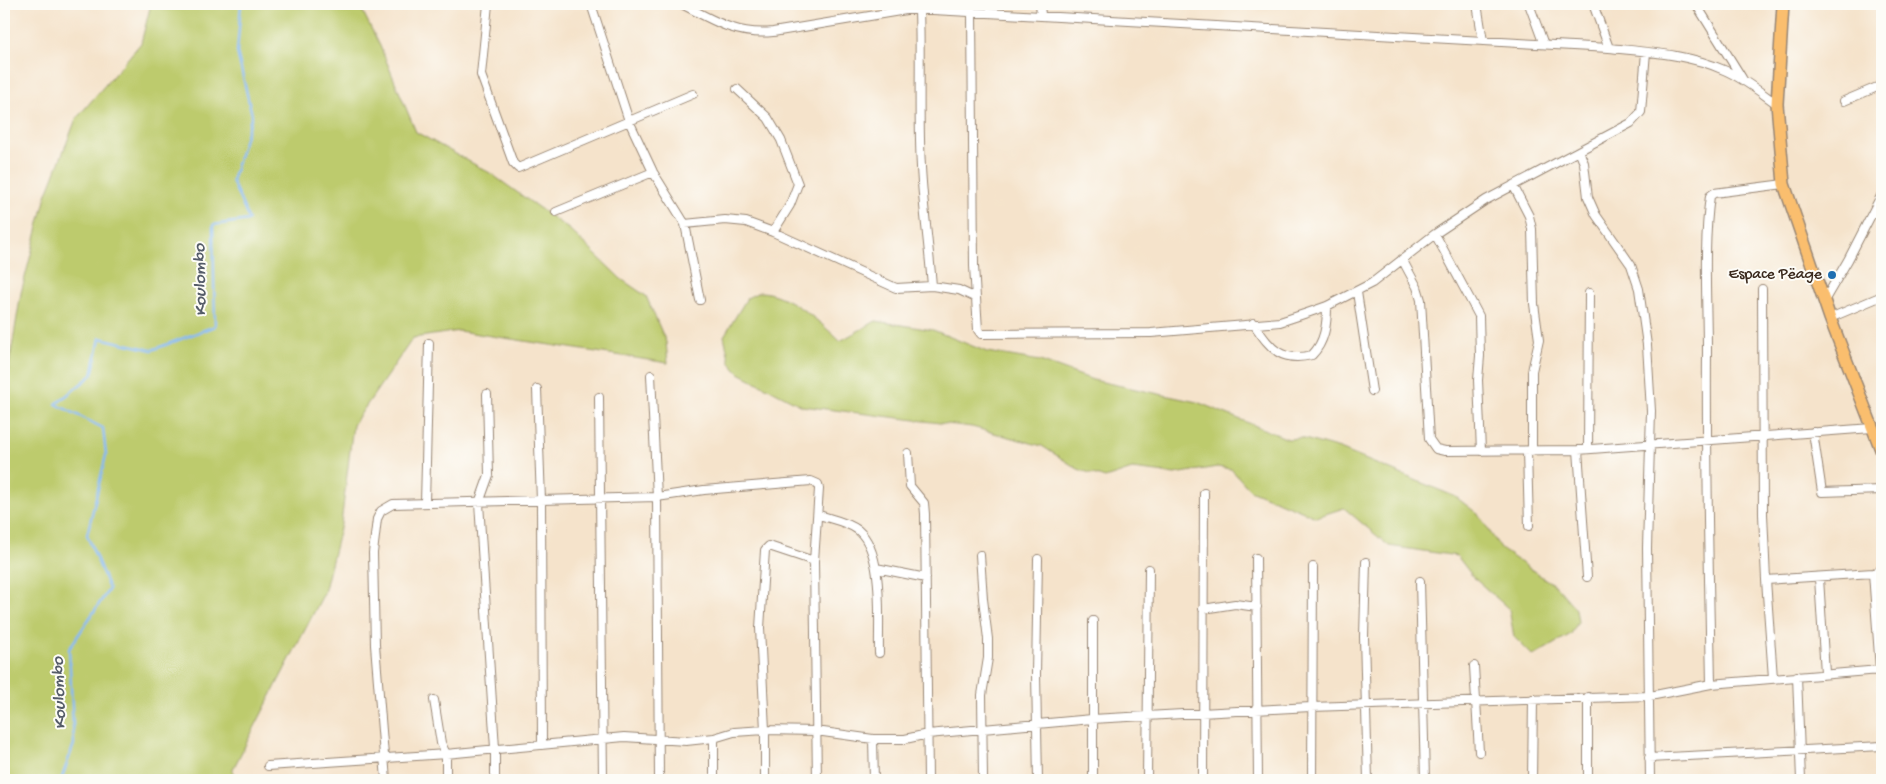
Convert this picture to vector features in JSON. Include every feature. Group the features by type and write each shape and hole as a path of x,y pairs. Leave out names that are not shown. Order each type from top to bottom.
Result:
{"highway":[{"path":"1783,4 1777,104 1784,184 1830,318 1877,434 1882,452"}],"street":[{"path":"488,4 481,75 515,167 520,168 692,94"},
{"path":"591,4 629,121 653,172 684,224 700,300"},
{"path":"682,4 728,28 751,33 773,32 905,7 919,10 948,7 972,11 1543,42 1609,48 1646,52 1707,63 1743,80 1777,104"},
{"path":"1007,4 1008,13"},
{"path":"1040,4 1041,15"},
{"path":"1477,4 1483,40"},
{"path":"1528,4 1543,42"},
{"path":"1593,4 1609,48"},
{"path":"1696,4 1743,80"},
{"path":"919,10 921,169 925,204 924,225 932,286"},
{"path":"972,11 976,298 978,330 981,334 1126,334 1222,328 1253,323 1280,322 1327,306 1357,292 1435,234 1486,200 1632,123 1641,112 1646,52"},
{"path":"1844,100 1882,85"},
{"path":"737,89 762,111 776,130 798,184 790,205 773,232"},
{"path":"1579,151 1584,163 1588,197 1596,214 1628,257 1639,289 1647,345 1651,411 1647,596 1650,780"},
{"path":"556,212 653,172"},
{"path":"1711,684 1706,440 1707,311 1704,248 1710,196 1714,193 1784,184"},
{"path":"1513,185 1530,216 1534,304 1539,340 1532,371 1529,526"},
{"path":"1824,301 1848,260 1882,194"},
{"path":"684,224 725,220 746,222 773,232 896,288 932,286 958,290 976,298"},
{"path":"1435,234 1479,316 1480,356 1478,380 1481,451"},
{"path":"1402,259 1417,287 1421,300 1429,439 1436,449 1445,451 1578,450 1813,432 1877,434"},
{"path":"1762,289 1763,514 1773,678"},
{"path":"1357,292 1372,391"},
{"path":"1588,449 1589,293"},
{"path":"1830,318 1882,296"},
{"path":"1253,323 1274,351 1282,355 1304,357 1312,355 1321,343 1327,320 1327,306"},
{"path":"425,503 429,343"},
{"path":"651,376 657,497 657,740 659,780"},
{"path":"537,389 541,501 542,745"},
{"path":"488,394 488,475 479,503 495,748 495,780"},
{"path":"599,397 602,780"},
{"path":"1813,432 1822,492 1882,490"},
{"path":"1578,450 1587,577"},
{"path":"908,453 910,486 924,503 928,780"},
{"path":"386,780 375,645 374,553 377,519 381,511 393,504 657,497 704,490 811,481 818,484 819,489 819,516 814,561 817,780"},
{"path":"1203,780 1204,493"},
{"path":"819,516 850,525 859,531 873,552 876,568 879,653"},
{"path":"765,780 765,730 760,628 765,550 769,546 814,561"},
{"path":"980,555 988,639 988,658 982,695 983,780"},
{"path":"1256,558 1259,710 1258,780"},
{"path":"1038,559 1036,674 1038,780"},
{"path":"1366,562 1364,637 1368,780"},
{"path":"1312,780 1313,567"},
{"path":"876,568 926,578"},
{"path":"1147,780 1149,569"},
{"path":"1766,580 1819,578 1873,573 1882,570"},
{"path":"1873,573 1882,684"},
{"path":"1819,578 1825,674"},
{"path":"1420,581 1422,703 1426,780"},
{"path":"1203,609 1235,604 1258,607"},
{"path":"1093,621 1093,780"},
{"path":"1474,666 1479,752"},
{"path":"268,766 446,754 624,737 686,741 714,738 734,732 765,730 816,731 873,739 905,739 928,734 1092,719 1311,707 1650,696 1711,684 1880,670"},
{"path":"1797,676 1801,780"},
{"path":"1588,698 1588,780"},
{"path":"1532,780 1533,699"},
{"path":"434,700 441,742 446,754 446,780"},
{"path":"714,738 714,780"},
{"path":"873,739 874,780"},
{"path":"1649,758 1882,746"}],"green space":[{"path":"151,4 359,4 380,46 416,132 490,173 570,230 621,279 646,296 666,342 668,363 459,331 413,338 353,425 341,524 324,593 233,769 233,780 4,780 4,396 21,293 46,196 76,119 141,43"},
{"path":"759,292 770,293 792,302 823,325 840,341 876,321 933,330 987,352 1040,361 1093,380 1197,402 1288,439 1301,438 1340,449 1456,497 1479,515 1501,549 1557,587 1576,609 1578,622 1571,634 1533,656 1514,637 1509,609 1474,578 1457,556 1389,546 1344,508 1316,517 1250,490 1231,469 1217,467 1175,474 1132,469 1105,478 1078,469 1042,446 972,427 802,406 739,373 730,363 724,336 747,298"}],"waterway":[{"name":"Koulombo","path":"61,780 74,744 69,649 109,589 87,535 106,455 103,428 56,404 92,375 100,338 152,350 215,326 213,225 249,220 232,181 252,115 237,52 241,4"}],"place":[{"name":"Espace Pëage","path":"1832,275"}]}
